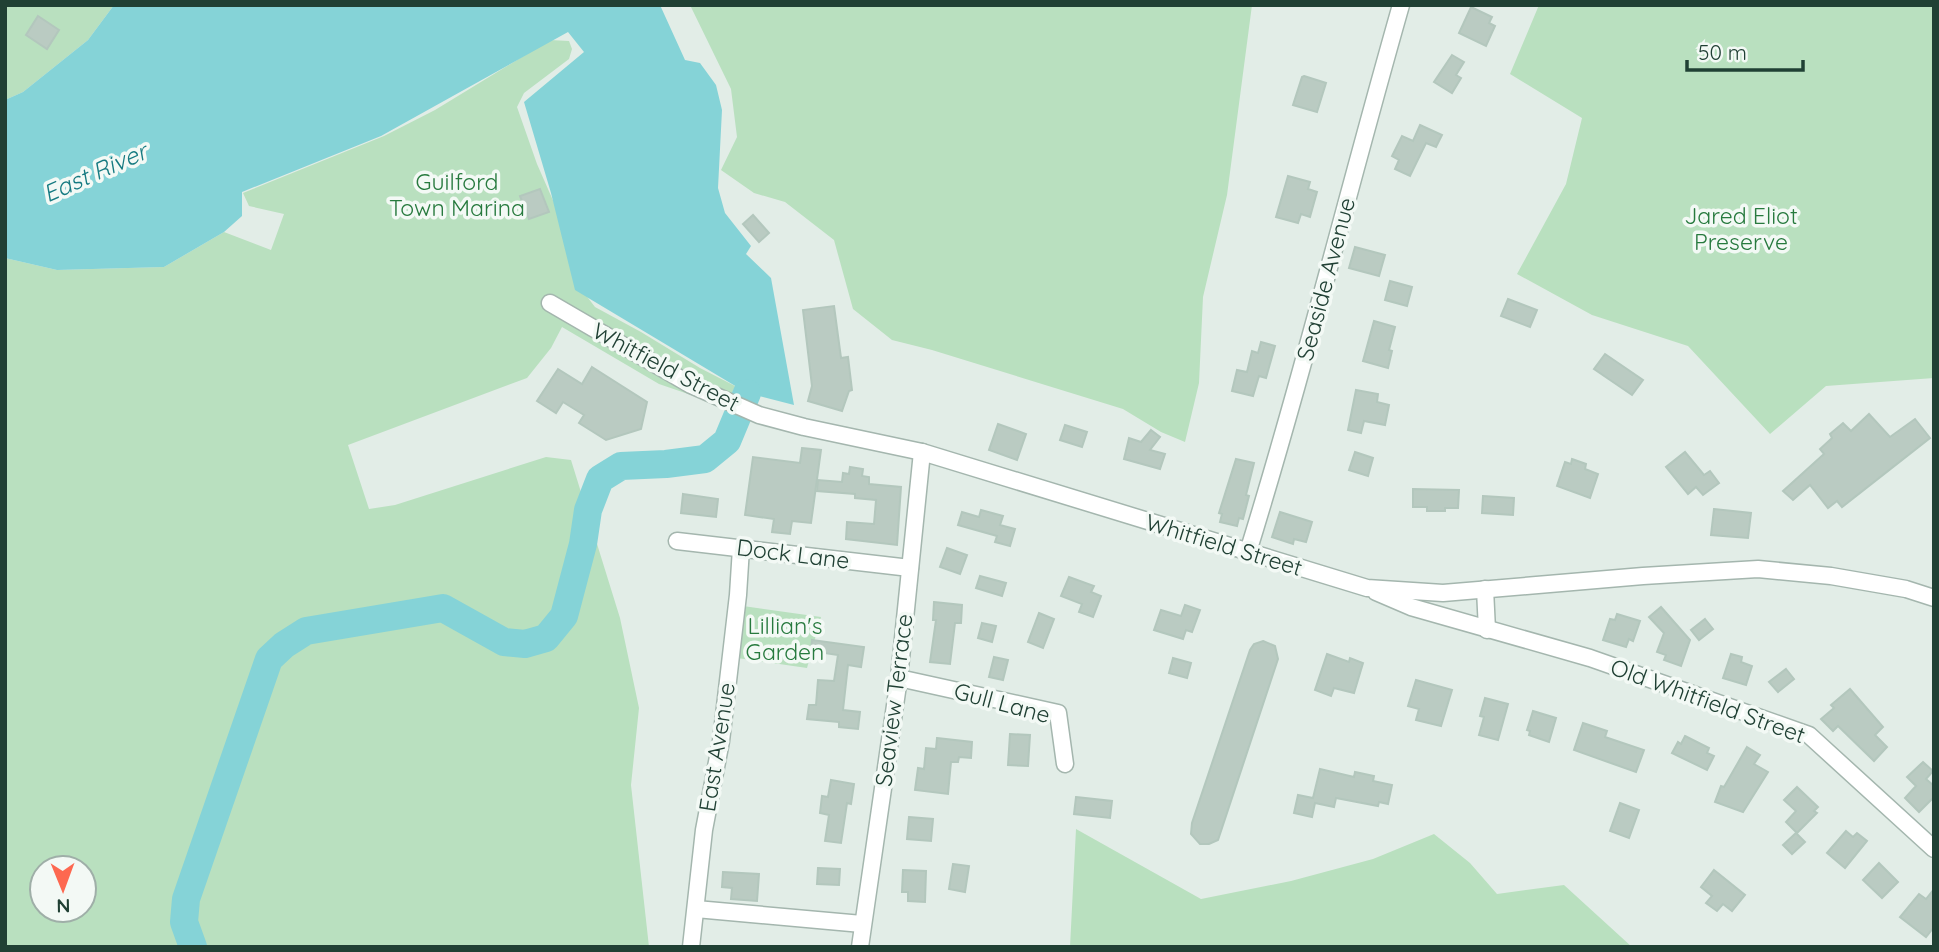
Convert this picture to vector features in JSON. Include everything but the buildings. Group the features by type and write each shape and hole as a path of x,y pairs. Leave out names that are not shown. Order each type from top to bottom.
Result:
{"street":[{"name":"Seaside Avenue","path":"1248,552 1290,415 1317,306 1401,5"},
{"name":"Whitfield Street","path":"550,303 645,360 759,415 922,453 1367,588 1443,593 1758,569 1831,576 1906,589 1934,598"},
{"name":"Seaview Terrace","path":"860,947 899,678 922,453"},
{"name":"Dock Lane","path":"677,541 910,568"},
{"name":"East Avenue","path":"691,947 704,830 721,741 741,548"},
{"name":"Old Whitfield Street","path":"1367,588 1411,607 1590,658 1809,735 1934,849"},
{"path":"1485,589 1487,630"},
{"name":"Gull Lane","path":"899,678 1058,713 1065,764"},
{"path":"696,909 862,924"}],"green space":[{"path":"5,5 114,5 88,40 23,92 5,100"},
{"path":"690,5 1252,5 1227,195 1203,297 1199,383 1185,442 1161,432 1123,409 892,340 853,309 834,240 785,202 754,193 721,170 737,137 731,89"},
{"name":"Jared Eliot Preserve","path":"1539,5 1934,5 1934,378 1826,386 1770,434 1688,346 1592,315 1517,274 1566,184 1582,118 1510,74"},
{"name":"Guilford Town Marina","path":"550,40 569,41 572,49 569,59 524,93 517,107 537,164 577,255 585,294 595,307 735,386 726,407 659,384 562,327 551,348 527,378 348,445 369,509 395,505 546,457 571,460 620,618 639,708 631,785 649,947 5,947 5,258 57,270 164,267 224,232 271,250 284,214 249,206 243,193 384,136 435,110"},
{"name":"Lillian's Garden","path":"743,606 821,617 807,668 737,658"},
{"path":"1076,829 1201,899 1291,881 1373,859 1434,834 1470,863 1497,894 1564,885 1632,947 1070,947"}],"water":[{"name":"East River","path":"114,5 660,5 685,60 700,63 716,85 722,110 718,188 725,213 751,246 746,254 771,278 794,405 747,393 575,290 551,193 524,102 584,52 568,32 381,136 242,192 242,216 224,232 164,267 57,270 5,258 5,100 23,92 88,40"}],"waterway":[{"path":"193,947 184,922 186,899 269,659 284,645 306,631 443,608 504,642 525,644 546,638 564,616 583,544 588,510 600,479 621,466 705,459 727,441 747,393"}]}
